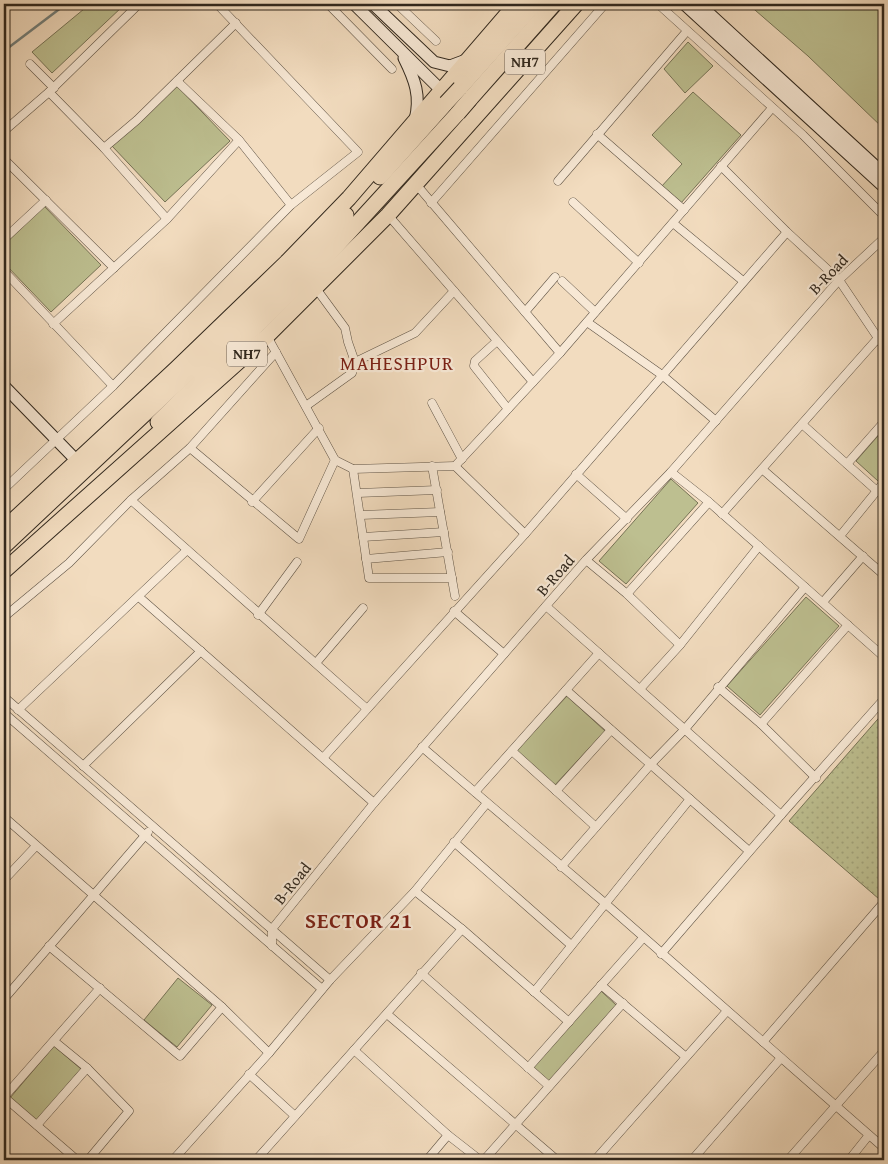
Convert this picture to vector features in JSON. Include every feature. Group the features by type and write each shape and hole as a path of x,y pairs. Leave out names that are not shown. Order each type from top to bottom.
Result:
{"highway":[{"name":"NH7","path":"4,572 130,437 287,262 349,198 415,120 448,102 466,60 516,4"},
{"path":"465,93 535,4"},
{"path":"4,546 130,437 320,264 448,102 465,93 554,4"},
{"name":"NH7","path":"4,529 77,461 130,437 267,336 388,215 576,4"},
{"path":"4,559 130,437"}],"street":[{"path":"4,131 52,90 139,4"},
{"path":"4,489 113,386 291,205 358,152 217,4"},
{"path":"328,4 392,69"},
{"path":"354,4 396,45 448,102 474,120"},
{"path":"374,4 434,62 450,66 466,60"},
{"path":"397,4 436,41"},
{"path":"432,203 605,4"},
{"path":"658,4 772,108 884,216"},
{"path":"684,4 884,187"},
{"path":"699,4 884,174"},
{"path":"104,148 177,81 236,23"},
{"path":"558,181 687,31"},
{"path":"396,45 417,86 419,100 415,120"},
{"path":"30,64 167,219"},
{"path":"177,81 239,140 291,205"},
{"path":"455,466 560,353 772,108"},
{"path":"597,134 684,210"},
{"path":"53,324 167,219 239,140"},
{"path":"4,158 114,268"},
{"path":"721,166 787,232 840,280 884,347"},
{"path":"415,183 560,353"},
{"path":"4,239 46,200"},
{"path":"573,202 639,263"},
{"path":"388,215 533,382"},
{"path":"673,223 743,281"},
{"path":"323,758 524,534 787,232"},
{"name":"B-Road","path":"272,929 374,803 586,560 671,472 840,280 884,238"},
{"path":"4,271 113,386"},
{"path":"525,312 558,279 596,312"},
{"path":"306,406 352,373 355,362 345,328 315,287"},
{"path":"355,362 415,333 454,291"},
{"path":"587,322 662,375 716,421"},
{"path":"267,336 335,460 353,469 455,466 524,534"},
{"path":"722,514 878,338"},
{"path":"497,341 475,361 474,366 508,409"},
{"path":"4,617 69,563 131,500 190,448 276,352"},
{"path":"4,386 55,441 77,461"},
{"path":"432,403 462,459"},
{"path":"848,464 884,422"},
{"path":"802,424 877,491"},
{"path":"252,502 319,428"},
{"path":"190,448 252,502 299,539 335,460"},
{"path":"432,466 455,596"},
{"path":"353,469 369,578 452,578"},
{"path":"762,469 884,575"},
{"path":"671,472 709,502 884,657"},
{"path":"576,474 627,518"},
{"path":"840,536 884,482"},
{"path":"358,493 437,490"},
{"path":"131,500 258,615 366,708"},
{"path":"627,594 709,502"},
{"path":"361,515 440,512"},
{"path":"363,537 444,532"},
{"path":"640,689 680,645 759,546"},
{"path":"187,550 139,597 17,709 5,715 322,989"},
{"path":"366,559 448,552"},
{"path":"822,602 863,556"},
{"path":"586,560 627,594 680,645"},
{"path":"258,615 296,562"},
{"path":"561,867 651,764 685,729 718,687 805,587"},
{"path":"139,597 374,803"},
{"path":"546,606 781,814"},
{"path":"316,664 363,608"},
{"path":"454,611 504,654"},
{"path":"761,724 848,625"},
{"path":"83,766 200,650"},
{"path":"475,792 599,653"},
{"path":"718,687 761,724 816,778"},
{"path":"566,690 749,851"},
{"path":"4,697 330,980"},
{"path":"661,954 781,814 816,778 884,699"},
{"path":"556,791 611,730"},
{"path":"422,747 606,904 884,1148"},
{"path":"512,751 596,827"},
{"path":"534,992 690,799"},
{"path":"173,1160 269,1053 330,980 415,891 488,803"},
{"path":"4,817 222,1006 269,1053"},
{"path":"4,999 152,826"},
{"path":"454,842 571,945"},
{"path":"4,880 36,846"},
{"path":"415,891 462,929 569,1022"},
{"path":"763,1042 884,902"},
{"path":"272,929 272,946"},
{"path":"256,1160 462,929"},
{"path":"528,1068 643,938"},
{"path":"49,946 180,1056 222,1006"},
{"path":"421,973 549,1086"},
{"path":"601,985 686,1057"},
{"path":"77,1160 4,1097 100,988"},
{"path":"484,1160 623,1004"},
{"path":"595,1160 727,1011"},
{"path":"387,1014 557,1160"},
{"path":"54,1041 86,1068 129,1112 88,1160"},
{"path":"354,1050 448,1135 480,1160"},
{"path":"788,1160 884,1051"},
{"path":"692,1160 781,1058"},
{"path":"37,1125 86,1068"},
{"path":"249,1074 295,1116"},
{"path":"426,1160 448,1135"},
{"path":"849,1160 869,1135"}],"green space":[{"path":"90,4 120,4 123,6 52,73 32,52"},
{"path":"748,4 884,4 884,129 808,56"},
{"path":"688,42 713,66 685,93 664,69"},
{"path":"176,85 230,141 165,202 112,146"},
{"path":"693,92 741,135 681,203 661,187 682,164 652,135"},
{"path":"44,206 101,265 51,312 4,263 4,245"},
{"path":"884,429 884,473 878,481 856,461"},
{"path":"671,479 698,503 626,584 599,561"},
{"path":"806,597 839,626 760,715 727,686"},
{"path":"567,696 605,731 554,786 516,751"},
{"path":"884,712 884,893 879,899 789,821"},
{"path":"178,978 212,1005 177,1047 144,1020"},
{"path":"601,991 616,1005 549,1081 533,1067"},
{"path":"54,1046 81,1069 36,1121 10,1098"}],"waterway":[{"path":"4,51 66,4"}],"district":[{"name":"MAHESHPUR","path":"397,363"},
{"name":"SECTOR 21","path":"359,921"}]}
